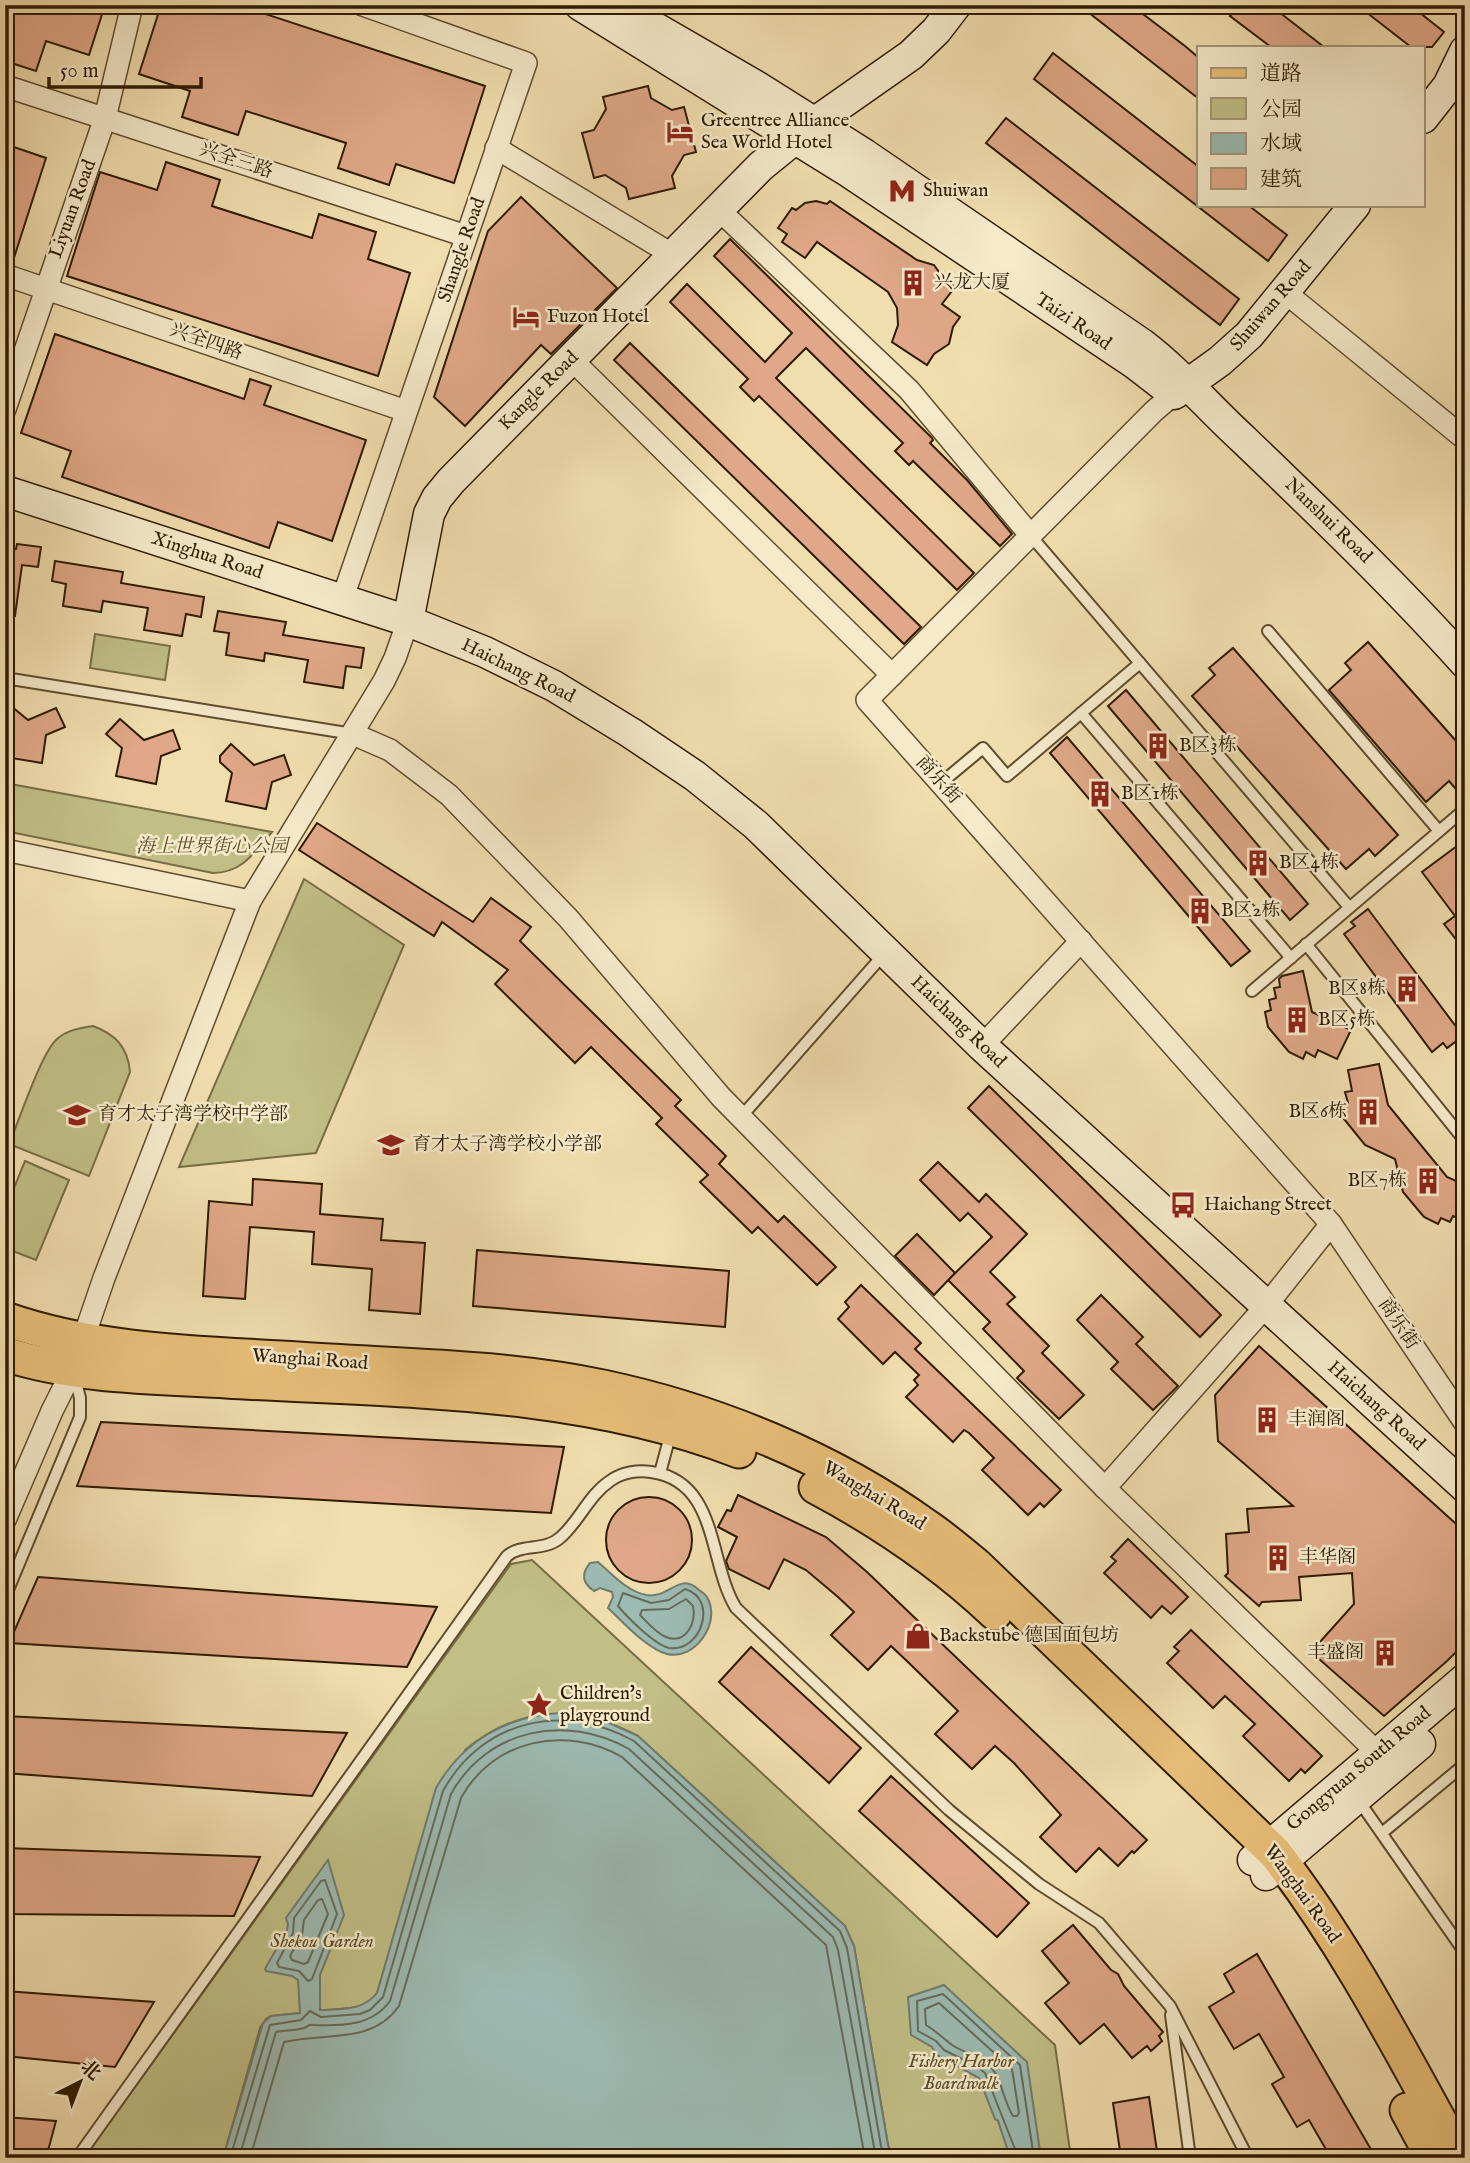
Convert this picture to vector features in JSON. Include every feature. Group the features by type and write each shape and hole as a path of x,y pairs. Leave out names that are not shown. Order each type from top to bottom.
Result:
{"main road":[{"name":"Wanghai Road","path":"5,1320 78,1354 144,1376 510,1397 603,1413 671,1429 768,1462 845,1503 922,1554 978,1597 1226,1832 1267,1861"},
{"name":"Wanghai Road","path":"5,1354 152,1350 508,1373 601,1387 677,1405 748,1430 817,1462 879,1496 926,1526 976,1565 1267,1861 1322,1957 1450,2148"}],"street":[{"name":"Liyuan Road","path":"5,409 106,118 132,5"},
{"name":"Shangle Road","path":"342,600 526,63 363,5"},
{"name":"Taizi Road","path":"580,5 804,131 879,164 1161,358 1180,389"},
{"name":"Taizi Road","path":"616,5 756,86 804,131"},
{"name":"Kangle Road","path":"408,621 429,514 437,498 451,481 768,159 911,55 936,31 956,5"},
{"path":"1424,117 1457,79 1465,51"},
{"name":"兴全三路","path":"5,86 466,236"},
{"path":"496,148 673,255"},
{"name":"Shuiwan Road","path":"1180,389 1234,350 1286,293 1354,206"},
{"path":"718,209 909,390 1031,536"},
{"name":"兴全四路","path":"5,275 407,411"},
{"path":"1286,293 1465,439"},
{"path":"571,359 892,675 1154,411 1180,389"},
{"name":"Nanshui Road","path":"1180,389 1377,568 1465,663"},
{"name":"Xinghua Road","path":"5,491 408,621"},
{"path":"5,1520 78,1354 104,1278 250,901 353,734 395,659 408,621"},
{"name":"Haichang Road","path":"408,621 485,652 554,686 695,776 756,825 982,1046 1465,1487"},
{"name":"商乐街","path":"892,675 867,700 1331,1224 1465,1423"},
{"path":"353,734 390,750 449,795 568,918 721,1097 1105,1488 1385,1761"},
{"path":"5,850 250,901"},
{"path":"982,1046 1081,941"},
{"path":"1105,1488 1266,1306 1331,1224"},
{"name":"Gongyuan South Road","path":"1267,1861 1385,1761 1465,1679"},
{"name":"Gongyuan South Road","path":"1267,1861 1358,1798 1385,1761 1465,1706"}],"lane":[{"path":"1031,536 1349,907"},
{"path":"1268,631 1439,831"},
{"path":"941,783 982,748 1007,776 1140,663"},
{"path":"5,678 353,734"},
{"path":"1081,713 1291,957"},
{"path":"1252,990 1465,809"},
{"path":"1306,944 1463,1136"},
{"path":"741,1117 886,952"},
{"path":"5,1597 80,1417 78,1354"},
{"path":"660,1474 671,1429"},
{"path":"77,2158 507,1556 517,1549 545,1546 562,1537 599,1489 613,1478 643,1471 678,1481 692,1492 703,1509 727,1594 736,1608 948,1810 1039,1884 1098,1923 1170,2006 1248,2158"},
{"path":"1382,1833 1465,1764"},
{"path":"1358,1798 1465,1953"},
{"path":"1170,2006 1190,2158"}],"green space":[{"path":"95,634 170,646 165,680 90,668"},
{"name":"海上世界街心公园","path":"5,783 272,832 240,866 213,873 5,831"},
{"path":"304,879 404,945 316,1153 179,1167"},
{"path":"93,1026 108,1033 119,1043 126,1055 130,1072 89,1176 9,1144 37,1072 51,1047 65,1033"},
{"path":"25,1161 69,1180 36,1260 5,1248 5,1210"},
{"name":"Fishery Harbor Boardwalk","path":"532,1560 1055,2045 1071,2158 893,2158 888,2145 854,1946 845,1926 638,1736 593,1718 549,1714 507,1724 465,1750 377,1993 372,1999 359,2007 271,2016 266,2019 260,2028 223,2158 84,2158 511,1564"}],"water":[{"path":"598,1562 626,1586 646,1595 662,1593 680,1584 692,1585 707,1597 711,1607 711,1617 703,1638 687,1652 677,1655 651,1647 608,1608 613,1597 612,1592 600,1588 594,1591 587,1585 585,1571 590,1563"},
{"path":"560,1713 598,1718 638,1736 845,1926 854,1946 888,2145 893,2158 223,2158 263,2023 271,2016 300,2013 298,1980 265,1969 287,1930 286,1918 328,1860 344,1915 320,1975 320,2010 358,2006 377,1993 436,1788 447,1771 473,1744 488,1734 522,1719"},
{"path":"944,1985 1027,2062 1041,2158 1008,2158 998,2121 979,2078 937,2055 932,2047 911,2035 908,1997"}],"building":[{"path":"5,5 105,5 89,55 46,41 36,71 5,61"},
{"path":"161,5 238,5 485,86 454,183 396,164 389,185 338,168 346,143 246,111 238,135 182,117 190,91 139,74"},
{"path":"1079,5 1131,5 1185,46 1197,56 1197,97"},
{"path":"1239,5 1270,5 1323,46 1270,46 1230,16"},
{"path":"1357,5 1410,5 1444,32 1432,47 1410,46"},
{"path":"1053,53 1197,165 1197,206 1034,79"},
{"path":"648,86 651,98 672,110 684,107 696,152 684,155 672,176 675,188 629,199 626,188 605,175 594,178 582,133 594,130 606,109 603,97"},
{"path":"1006,118 1239,299 1220,325 986,143"},
{"path":"5,144 46,158 12,264 5,262"},
{"path":"166,162 220,180 212,206 312,238 319,214 376,232 368,259 410,273 378,376 67,276 100,172 157,190"},
{"name":"Fuzon Hotel","path":"521,197 617,288 551,354 541,345 465,426 434,397 488,231"},
{"name":"兴龙大厦","path":"816,201 827,204 830,201 917,260 934,265 944,279 955,287 942,304 960,317 953,327 949,344 934,354 927,365 892,342 898,325 897,308 888,292 817,242 805,258 782,242 787,234 778,228 792,208 796,210 805,203"},
{"path":"1197,206 1249,206 1287,235 1268,261"},
{"path":"730,239 932,438 930,443 967,480 1012,534 1000,546 913,461 909,465 895,451 903,443 806,348 776,378 974,573 957,590 759,396 754,401 740,387 748,379 670,302 687,284 765,362 792,333 714,256"},
{"path":"55,334 244,399 250,379 271,386 264,405 366,440 332,541 278,522 269,548 62,477 71,451 21,433"},
{"path":"630,343 921,627 904,644 614,360"},
{"path":"17,544 41,547 38,567 22,565 15,616 5,615 5,548 16,549"},
{"path":"55,561 123,572 121,583 204,597 201,617 186,614 182,636 144,630 148,608 103,601 101,612 63,606 66,584 52,581"},
{"path":"218,611 286,622 283,635 364,648 361,668 346,666 343,688 304,682 308,660 265,653 264,661 226,655 229,633 214,631"},
{"path":"1368,642 1465,751 1465,779 1455,788 1449,781 1426,802 1329,690 1351,670 1345,663"},
{"path":"1233,648 1398,835 1375,856 1369,849 1346,869 1192,696 1215,675 1209,668"},
{"path":"1126,690 1308,904 1290,920 1108,706"},
{"path":"5,701 28,720 56,708 65,727 46,735 42,763 5,757"},
{"path":"120,719 144,740 173,730 180,749 161,756 156,784 116,776 122,748 106,734"},
{"path":"1067,737 1250,951 1231,966 1050,753"},
{"path":"231,744 254,765 284,755 291,775 272,782 266,809 226,801 232,773 220,762 220,756"},
{"path":"317,823 473,922 491,898 531,927 520,941 681,1100 675,1106 726,1156 719,1164 778,1222 784,1216 836,1267 817,1285 758,1227 752,1233 700,1182 708,1175 656,1124 662,1118 591,1047 575,1063 495,984 508,970 442,922 434,936 299,850"},
{"path":"1465,840 1465,951 1444,924 1455,916 1422,872"},
{"name":"B区8栋","path":"1368,909 1463,1036 1447,1048 1443,1043 1432,1052 1344,934 1355,926 1351,922"},
{"name":"B区5栋","path":"1303,971 1312,1012 1351,1030 1337,1059 1318,1050 1315,1057 1306,1052 1303,1059 1289,1052 1268,1027 1265,1012 1271,1010 1269,1000 1276,998 1274,988 1280,987 1279,979"},
{"path":"1379,1064 1388,1105 1447,1177 1465,1185 1465,1221 1453,1216 1450,1222 1441,1218 1438,1224 1424,1217 1403,1192 1395,1159 1365,1145 1344,1119 1341,1104 1348,1103 1345,1092 1352,1091 1348,1070"},
{"path":"989,1086 1221,1315 1200,1337 968,1108"},
{"path":"938,1162 979,1202 986,1194 1027,1234 990,1272 1015,1297 1007,1304 1049,1346 1042,1353 1084,1395 1059,1419 1017,1378 1024,1371 983,1329 990,1322 948,1280 992,1237 968,1213 960,1221 920,1180"},
{"path":"253,1179 322,1184 320,1214 383,1219 381,1240 425,1243 420,1314 369,1310 372,1269 312,1264 314,1232 250,1227 245,1299 203,1296 209,1201 252,1205"},
{"path":"917,1234 955,1273 934,1295 895,1256"},
{"path":"477,1250 729,1271 725,1327 473,1306"},
{"path":"861,1285 921,1343 915,1349 1061,1490 1044,1507 1040,1503 1028,1515 982,1470 994,1458 969,1433 964,1430 953,1442 906,1397 918,1385 914,1380 919,1375 895,1352 883,1364 838,1319 849,1307 845,1302"},
{"path":"1101,1295 1143,1337 1136,1344 1178,1386 1153,1410 1111,1369 1118,1362 1077,1320"},
{"path":"1259,1346 1465,1532 1465,1643 1384,1716 1311,1652 1354,1604 1352,1573 1299,1577 1301,1600 1262,1602 1259,1606 1225,1576 1228,1573 1226,1534 1249,1532 1247,1509 1293,1506 1218,1441 1215,1395"},
{"path":"101,1422 564,1447 551,1513 77,1486"},
{"path":"738,1495 826,1537 867,1572 1147,1840 1118,1866 1099,1848 1076,1872 1040,1837 1061,1815 1014,1763 995,1746 972,1769 935,1734 958,1711 910,1664 891,1646 868,1670 831,1635 854,1612 838,1597 806,1570 784,1559 769,1589 729,1569 726,1561 737,1537 718,1527 727,1510 731,1511"},
{"path":"649,1497 666,1500 680,1509 689,1523 692,1540 689,1557 680,1571 666,1580 649,1583 632,1580 618,1571 609,1557 606,1540 609,1523 618,1509 632,1500"},
{"path":"1128,1539 1188,1597 1171,1614 1162,1606 1151,1618 1104,1573 1116,1561 1111,1557"},
{"path":"38,1577 437,1607 407,1667 9,1643"},
{"path":"1191,1630 1322,1756 1305,1773 1301,1769 1289,1781 1243,1736 1255,1724 1225,1696 1213,1708 1167,1663 1179,1651 1174,1647"},
{"path":"751,1647 861,1748 829,1783 719,1682"},
{"path":"5,1716 347,1733 312,1796 5,1773"},
{"path":"891,1776 1029,1903 997,1937 859,1811"},
{"path":"5,1848 260,1857 234,1916 5,1914"},
{"path":"1073,1925 1111,1970 1118,1974 1124,1986 1163,2032 1159,2036 1162,2041 1151,2051 1147,2046 1132,2058 1104,2024 1080,2044 1045,2003 1069,1983 1042,1951"},
{"path":"1257,1954 1376,2158 1331,2158 1309,2120 1297,2127 1272,2084 1284,2077 1259,2034 1234,2049 1209,2007 1234,1992 1224,1974"},
{"path":"5,1991 154,2002 115,2067 5,2056"},
{"path":"1149,2097 1158,2158 1121,2158 1113,2103"},
{"path":"5,2117 56,2121 46,2158 5,2158"}],"place":[{"name":"Greentree Alliance Sea World Hotel","path":"680,132"},
{"name":"Shuiwan","path":"902,191"},
{"name":"兴龙大厦","path":"913,283"},
{"name":"Fuzon Hotel","path":"526,317"},
{"name":"B区3栋","path":"1158,746"},
{"name":"B区1栋","path":"1100,794"},
{"name":"B区4栋","path":"1258,863"},
{"name":"B区2栋","path":"1200,911"},
{"name":"B区8栋","path":"1407,989"},
{"name":"B区5栋","path":"1297,1020"},
{"name":"B区6栋","path":"1368,1112"},
{"name":"育才太子湾学校中学部","path":"77,1115"},
{"name":"育才太子湾学校小学部","path":"391,1145"},
{"name":"B区7栋","path":"1428,1181"},
{"name":"Haichang Street","path":"1183,1205"},
{"name":"丰润阁","path":"1267,1420"},
{"name":"丰华阁","path":"1278,1558"},
{"name":"Backstube 德国面包坊","path":"918,1636"},
{"name":"丰盛阁","path":"1385,1653"},
{"name":"Children's playground","path":"539,1705"}],"park label":[{"name":"Shekou Garden","path":"322,1942"}]}
